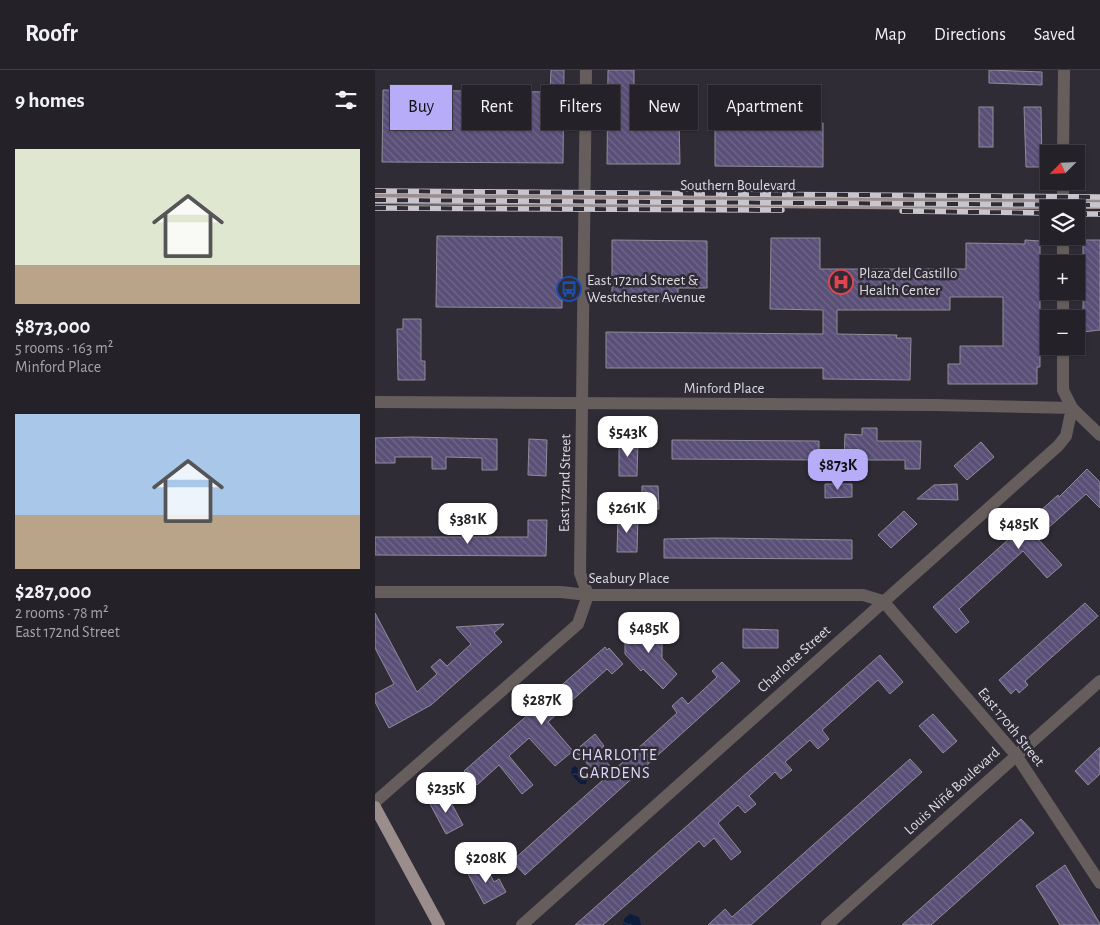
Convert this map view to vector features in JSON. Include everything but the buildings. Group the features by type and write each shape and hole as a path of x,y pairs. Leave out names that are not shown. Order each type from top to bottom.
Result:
{"main road":[{"name":"Southern Boulevard","path":"375,198 1040,206"},
{"name":"Southern Boulevard","path":"1085,204 1100,203"},
{"path":"375,807 439,925"}],"street":[{"name":"East 172nd Street","path":"586,70 580,573 588,595"},
{"path":"1063,145 1064,70"},
{"path":"1063,355 1063,390 1072,408 1100,435"},
{"name":"Minford Place","path":"375,402 1072,408"},
{"name":"Charlotte Street","path":"522,925 1057,446 1065,436 1072,408"},
{"name":"Seabury Place","path":"375,592 561,592 588,595 854,595 883,601"},
{"path":"375,802 578,624 588,595"},
{"name":"East 170th Street","path":"883,601 1017,755 1100,883"},
{"name":"Louis Niñé Boulevard","path":"827,925 1100,681"}],"water":[{"path":"575,766 588,778 586,784 580,784 571,774 572,768"},
{"path":"630,914 639,917 641,925 623,925 624,919"}],"railway":[{"path":"375,191 1100,197"},
{"path":"375,200 1100,205"},
{"path":"375,208 782,210"},
{"path":"902,211 1040,213"},
{"path":"1085,214 1100,214"}],"place":[{"name":"Plaza del Castillo Health Center","path":"841,282"},
{"name":"East 172nd Street & Westchester Avenue","path":"569,289"}],"district":[{"name":"CHARLOTTE GARDENS","path":"615,764"}]}
